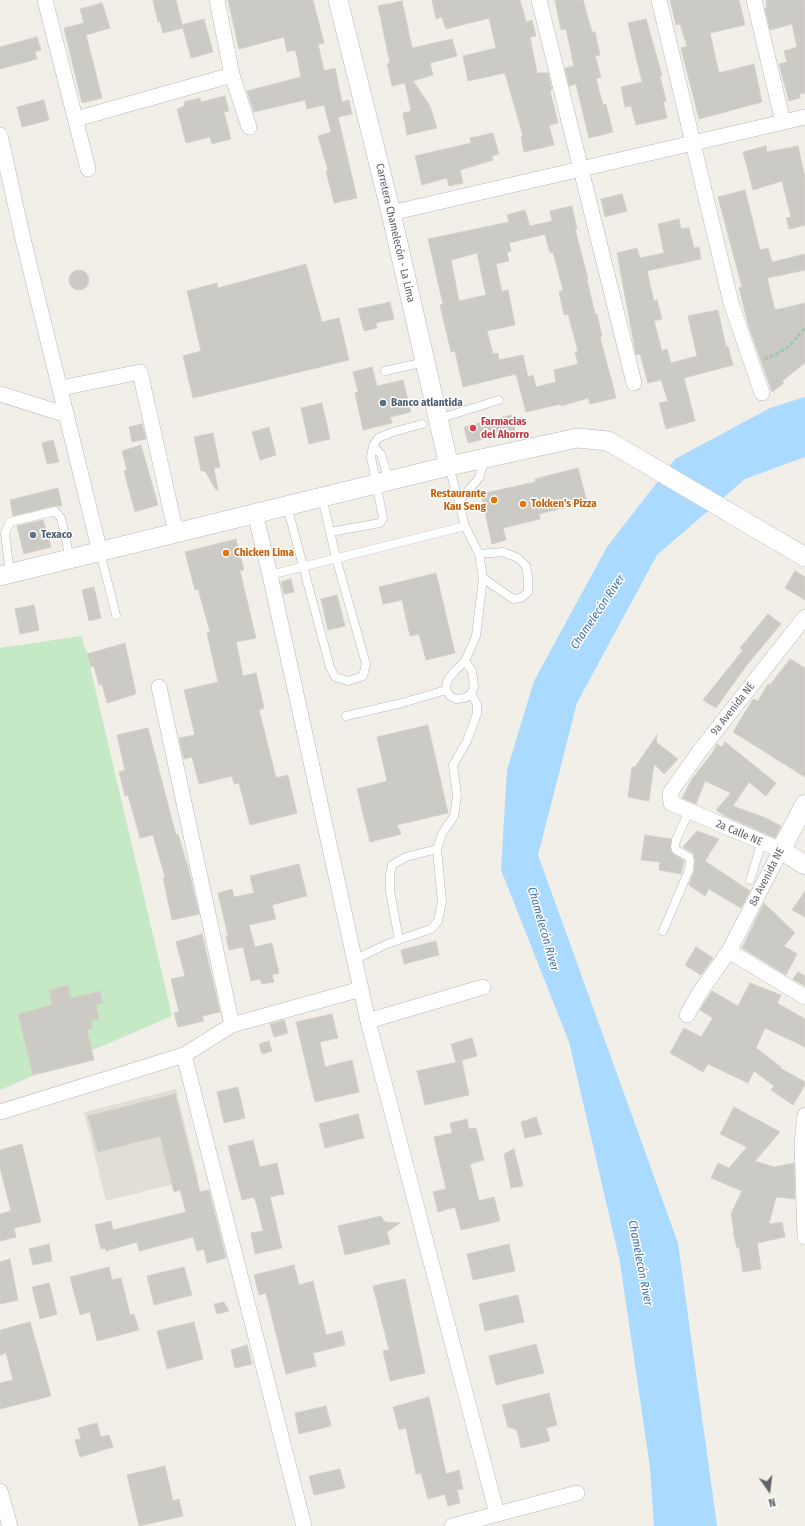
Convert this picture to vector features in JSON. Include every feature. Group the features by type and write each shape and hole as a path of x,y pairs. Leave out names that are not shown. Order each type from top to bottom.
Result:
{"street":[{"path":"45,0 88,170"},
{"path":"217,0 232,75 249,127"},
{"name":"Carretera Chamelecón - La Lima","path":"338,0 391,213 425,362 430,422 449,466"},
{"path":"539,0 582,168 634,383"},
{"path":"659,0 731,303 762,393"},
{"path":"754,0 784,122"},
{"path":"76,119 232,75"},
{"path":"391,213 805,116"},
{"path":"0,135 100,552"},
{"path":"60,388 140,372 176,533"},
{"path":"0,394 67,416"},
{"path":"5,575 449,466 577,438 591,438 608,441 652,465 805,557"},
{"path":"255,513 368,1021 497,1514"},
{"name":"9a Avenida NE","path":"671,803 670,793 679,779 805,618"},
{"path":"159,687 232,1025"},
{"name":"2a Calle NE","path":"671,803 689,812 781,850 805,865"},
{"name":"8a Avenida NE","path":"687,1015 700,992 730,950 805,804"},
{"path":"730,950 805,997"},
{"path":"368,1021 482,988"},
{"path":"0,1112 184,1055 232,1025 361,989"},
{"path":"184,1055 304,1526"},
{"path":"805,1115 802,1142 805,1237"},
{"path":"0,1492 10,1526"},
{"path":"452,1526 577,1492"}],"lane":[{"path":"385,371 425,362"},
{"path":"383,482 371,457 373,446 378,438 393,432 499,400"},
{"path":"330,532 380,523 383,518 381,454 378,449 373,446"},
{"path":"460,500 479,478 486,458"},
{"path":"449,466 460,500 465,526 479,554 483,578 476,636 465,661 448,679 446,690 450,696 456,699 465,698 471,694 474,687 472,672 465,661"},
{"path":"287,506 330,666 335,677 348,681 363,676 366,664 336,558 322,497"},
{"path":"5,575 5,533 10,522 55,512 61,518 70,559"},
{"path":"270,575 465,526"},
{"path":"100,552 116,615"},
{"path":"479,554 503,552 518,558 526,566 528,592 521,598 513,599 483,578"},
{"path":"346,716 402,703 446,690"},
{"path":"354,960 399,940 432,929 438,921 442,902 437,849 442,834 454,816 457,795 453,765 467,740 477,714 477,704 471,694"},
{"path":"663,931 689,870 689,857 676,850 675,844 689,812"},
{"path":"750,880 762,842"},
{"path":"399,940 390,891 390,874 392,865 406,857 437,849"}],"path":[{"path":"752,363 775,355 789,346 805,328"}],"shaded area":[{"path":"176,1089 198,1178 106,1201 84,1112"}],"green space":[{"path":"81,636 87,654 172,1016 0,1090 0,648"}],"water":[{"name":"Chamelecón River","path":"805,397 805,457 745,479 657,555 577,703 538,855 678,1243 717,1526 654,1526 650,1468 620,1262 569,1042 501,870 507,770 534,681 607,547 675,459 770,408"}],"building":[{"path":"153,0 176,0 183,28 163,33 160,21 158,22"},
{"path":"228,0 313,0 324,43 318,44 324,71 335,68 342,102 349,100 352,114 338,117 357,198 334,203 326,171 328,170 318,136 331,132 324,105 307,109 305,100 254,112 247,91 301,77 297,56 295,50 287,52 284,37 239,49"},
{"path":"432,0 520,0 526,22 532,20 536,36 530,37 537,73 548,73 552,90 550,91 558,123 549,125 554,145 524,152 521,137 523,136 505,73 468,81 463,56 496,48 489,18 446,29 442,17 436,19"},
{"path":"555,0 583,0 592,32 595,32 600,55 595,56 601,77 596,79 603,105 606,104 613,132 589,138 576,84 569,86 565,68 574,66 566,29 561,30"},
{"path":"670,0 739,0 745,25 710,33 719,73 754,64 762,102 699,119 681,48 687,46 680,24 676,25"},
{"path":"766,0 805,0 805,93 799,94 800,98 789,101 779,64 787,62 784,51 797,47 792,24 770,30 765,8 767,8"},
{"path":"402,1 412,48 452,39 457,56 430,63 433,75 413,81 430,106 437,128 407,135 403,113 411,111 405,83 392,86 387,64 390,63 378,6"},
{"path":"102,3 110,28 86,35 102,98 82,103 64,28 84,23 80,9"},
{"path":"204,19 213,52 191,58 182,25"},
{"path":"646,19 662,75 660,76 666,101 663,102 667,118 636,125 631,106 625,107 621,87 642,82 628,23"},
{"path":"37,37 41,50 35,52 37,59 0,69 0,47"},
{"path":"225,96 229,111 224,112 231,139 212,144 210,137 186,143 177,109 185,106 184,102 200,98 201,102"},
{"path":"44,100 49,120 22,127 17,107"},
{"path":"493,133 499,154 492,156 493,160 460,170 463,183 449,186 447,178 422,185 415,156 471,143 470,138"},
{"path":"766,146 767,152 798,146 805,178 805,225 789,229 786,218 791,217 782,181 753,190 743,152"},
{"path":"745,190 760,250 768,248 772,262 805,254 805,270 767,278 775,310 805,303 805,363 782,381 784,383 772,392 748,324 739,288 742,287 718,197"},
{"path":"622,194 627,211 605,217 601,199"},
{"path":"572,206 577,229 575,229 588,279 595,314 597,314 602,336 600,337 616,398 590,404 588,398 561,406 561,404 526,412 516,374 463,387 455,351 451,352 440,305 443,304 428,239 509,222 507,215 525,210 530,226 552,221 550,211","holes":["545,234 550,253 553,252 563,290 559,292 564,315 568,314 578,351 575,352 578,364 554,370 556,382 536,387 533,375 528,377 523,355 499,360 498,353 493,354 487,331 515,325 508,290 502,292 496,264 509,261 507,252 511,251 509,243","477,253 486,295 459,301 451,260"]},
{"path":"679,219 681,229 689,228 694,248 699,247 701,259 647,271 654,301 657,300 662,319 654,321 662,351 667,349 671,363 697,356 688,316 718,310 726,347 728,346 733,365 684,378 695,421 666,429 659,403 668,401 661,380 648,383 640,354 636,355 617,253 637,248 640,258 664,253 658,224"},
{"path":"306,264 322,322 339,318 349,360 193,398 183,356 201,351 187,291 217,283 218,288"},
{"path":"79,270 86,273 89,280 86,287 79,290 72,287 69,280 72,273"},
{"path":"390,302 394,319 376,323 377,328 364,331 358,309"},
{"name":"Banco atlantida","path":"372,367 377,386 403,380 411,412 390,417 392,423 363,430 355,393 358,392 353,372"},
{"path":"322,403 330,439 309,444 301,408"},
{"path":"511,415 515,431 468,443 464,427"},
{"path":"142,424 146,439 132,442 129,427"},
{"path":"269,427 276,455 260,460 252,432"},
{"path":"213,433 220,467 214,468 218,490 216,490 205,471 201,471 194,437"},
{"path":"53,440 59,462 47,464 42,443"},
{"path":"141,445 158,505 135,512 124,471 127,470 122,451"},
{"path":"578,468 587,502 539,514 540,519 503,528 506,540 492,544 481,494 535,482 535,479"},
{"path":"58,488 62,506 54,506 13,516 10,500"},
{"name":"Texaco","path":"43,520 51,547 24,554 17,526"},
{"path":"236,539 244,570 240,571 256,638 236,642 243,676 256,673 264,708 259,710 276,778 288,775 297,813 250,825 239,783 234,784 232,776 199,784 192,757 184,759 179,738 195,735 184,690 218,682 207,633 210,632 198,589 195,590 185,552"},
{"path":"795,571 805,577 805,600 785,588"},
{"path":"436,573 455,653 426,660 419,634 410,636 402,600 383,604 379,587"},
{"path":"291,579 294,592 284,594 281,582"},
{"path":"94,587 101,618 89,621 82,590"},
{"path":"337,595 345,626 328,630 321,599"},
{"path":"34,605 39,630 20,634 15,609"},
{"path":"768,614 781,624 746,666 716,708 703,700 743,650 740,648"},
{"path":"125,643 136,694 107,703 102,684 99,685 94,666 91,667 87,654"},
{"path":"790,659 805,668 805,777 733,732 753,699 758,701 768,684 770,685"},
{"path":"428,725 448,813 397,825 401,834 370,842 357,789 387,781 377,737"},
{"path":"148,728 176,835 178,834 189,871 199,914 172,920 163,878 165,877 153,835 140,838 128,795 125,796 119,772 125,770 117,735"},
{"path":"657,735 656,742 678,759 664,774 654,764 649,801 628,797 632,767 635,767"},
{"path":"725,742 776,783 766,796 749,782 733,806 766,818 781,826 775,838 725,816 716,810 731,793 705,781 696,804 682,798 692,779 713,752 717,744 722,747"},
{"path":"697,831 719,839 705,861 750,891 741,908 709,889 705,896 689,885 694,872 695,860 693,853 683,847"},
{"path":"645,835 671,839 671,852 684,861 681,874 659,870 660,862 641,860"},
{"path":"299,864 307,896 272,905 276,919 249,925 255,947 272,943 279,973 272,975 274,982 262,984 260,979 251,981 243,947 229,950 226,936 228,936 218,893 232,889 234,897 254,893 250,876"},
{"path":"805,891 805,917 792,910"},
{"path":"764,903 795,933 784,946 797,954 786,975 742,948"},
{"path":"202,934 220,1012 202,1016 204,1021 178,1027 174,1013 179,1012 171,979 185,976 176,942"},
{"path":"436,941 439,955 404,964 401,950"},
{"path":"696,947 713,958 701,975 685,965"},
{"path":"798,972 805,976 805,986 793,979"},
{"path":"750,983 781,995 777,1003 805,1019 805,1047 765,1028 756,1048 781,1067 780,1068 805,1082 805,1085 793,1105 771,1090 774,1086 754,1071 748,1083 708,1064 703,1072 670,1053 684,1028 701,1037 713,1018 700,1010 712,991 738,1006"},
{"path":"68,985 71,998 100,991 103,1003 96,1005 99,1019 91,1021 92,1028 87,1030 94,1060 33,1075 18,1014 52,1005 49,990"},
{"path":"332,1014 338,1038 320,1042 325,1067 352,1060 359,1092 315,1102 296,1022"},
{"path":"284,1020 288,1033 274,1037 270,1024"},
{"path":"472,1038 477,1056 456,1062 451,1044"},
{"path":"269,1041 272,1051 262,1054 259,1044"},
{"path":"462,1061 469,1095 425,1105 417,1071"},
{"path":"238,1087 245,1118 224,1123 217,1092"},
{"path":"175,1094 200,1192 209,1190 226,1258 207,1263 204,1249 197,1251 193,1237 139,1251 137,1242 106,1251 105,1248 101,1249 95,1225 111,1221 113,1230 186,1212 180,1190 174,1192 160,1136 98,1152 88,1116"},
{"path":"734,1107 780,1132 755,1161 774,1167 794,1163 795,1199 776,1197 769,1224 782,1222 785,1237 757,1243 761,1269 743,1272 739,1247 737,1248 733,1232 731,1214 742,1191 711,1178 718,1163 729,1168 747,1147 720,1134"},
{"path":"358,1114 364,1138 325,1148 319,1124"},
{"path":"536,1117 542,1134 525,1138 521,1122"},
{"path":"467,1119 469,1129 476,1128 484,1160 470,1164 479,1201 494,1197 500,1221 461,1230 455,1207 438,1212 433,1192 446,1189 434,1137 452,1133 450,1123"},
{"path":"253,1140 260,1167 277,1163 284,1194 270,1197 282,1248 255,1254 251,1233 263,1231 257,1206 254,1197 242,1200 228,1146"},
{"path":"22,1144 41,1222 14,1228 16,1237 0,1241 0,1214 11,1211 0,1168 0,1150"},
{"path":"514,1149 523,1186 511,1188 504,1154"},
{"path":"381,1216 385,1222 400,1223 387,1232 390,1244 345,1255 338,1226"},
{"path":"49,1244 52,1261 33,1265 29,1249"},
{"path":"509,1244 515,1271 473,1280 467,1254"},
{"path":"10,1259 18,1300 0,1304 0,1262"},
{"path":"294,1265 299,1285 313,1281 326,1335 342,1331 345,1345 313,1353 316,1366 286,1374 266,1293 259,1295 254,1275"},
{"path":"109,1267 112,1280 121,1278 130,1315 134,1314 139,1330 97,1341 90,1312 80,1315 70,1277"},
{"path":"184,1267 192,1295 154,1305 147,1276"},
{"path":"405,1279 425,1373 390,1381 383,1351 389,1350 373,1286"},
{"path":"49,1283 57,1314 40,1319 32,1287"},
{"path":"518,1295 524,1322 485,1331 479,1304"},
{"path":"224,1302 229,1311 217,1314 214,1304"},
{"path":"30,1322 51,1396 0,1409 0,1383 13,1380 6,1353 0,1355 0,1330"},
{"path":"194,1322 203,1359 167,1369 157,1331"},
{"path":"536,1344 544,1373 496,1385 489,1356"},
{"path":"247,1345 252,1364 235,1368 231,1350"},
{"path":"549,1393 557,1425 546,1428 550,1441 521,1448 517,1430 508,1427 502,1405"},
{"path":"429,1397 446,1474 459,1470 463,1489 457,1490 460,1503 448,1506 445,1494 428,1499 421,1473 416,1474 406,1428 399,1430 393,1407"},
{"path":"326,1406 331,1426 299,1434 295,1413"},
{"path":"97,1423 101,1437 109,1435 113,1447 80,1457 75,1440 81,1439 78,1428"},
{"path":"165,1466 173,1501 179,1499 183,1516 139,1526 127,1475"},
{"path":"340,1469 345,1488 314,1495 309,1476"}],"place":[{"name":"Banco atlantida","path":"383,403"},
{"name":"Farmacias del Ahorro","path":"473,428"},
{"name":"Restaurante Kau Seng","path":"494,500"},
{"name":"Tokken's Pizza","path":"523,504"},
{"name":"Texaco","path":"33,535"},
{"name":"Chicken Lima","path":"226,553"}]}
